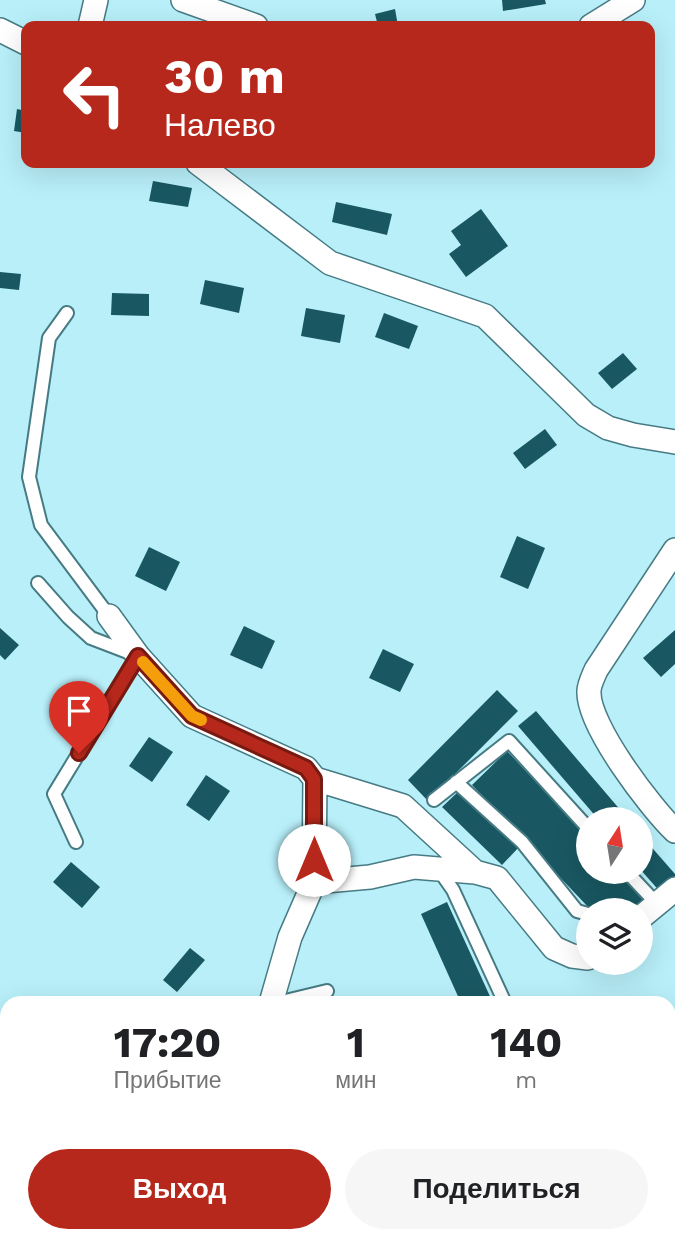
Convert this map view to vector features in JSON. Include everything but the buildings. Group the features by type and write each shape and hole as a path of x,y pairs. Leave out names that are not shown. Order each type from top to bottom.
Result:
{"street":[{"path":"91,21 96,0"},
{"path":"183,0 242,21"},
{"path":"599,21 633,0"},
{"path":"0,30 21,40"},
{"path":"205,168 330,263 485,316 586,415 607,428 675,442"},
{"path":"675,550 596,670 589,691 592,711 609,746 675,831"},
{"path":"110,617 138,656 192,716 306,768 314,779 314,882 290,937 273,996"},
{"path":"314,779 403,806 475,872"},
{"path":"314,882 370,877 414,867 475,872 497,878 554,948 576,956"},
{"path":"653,908 675,889"}],"lane":[{"path":"67,313 49,338 29,477 41,524 110,617"},
{"path":"38,583 91,638 138,656 54,794 76,842"},
{"path":"434,800 509,741 576,815"},
{"path":"456,782 522,842 576,909"},
{"path":"439,870 453,890 502,996"},
{"path":"309,996 327,992"}],"slow traffic":[{"path":"143,662 192,716 201,720"}],"route":[{"path":"79,753 138,656 192,716 306,768 314,779 314,860"}]}
